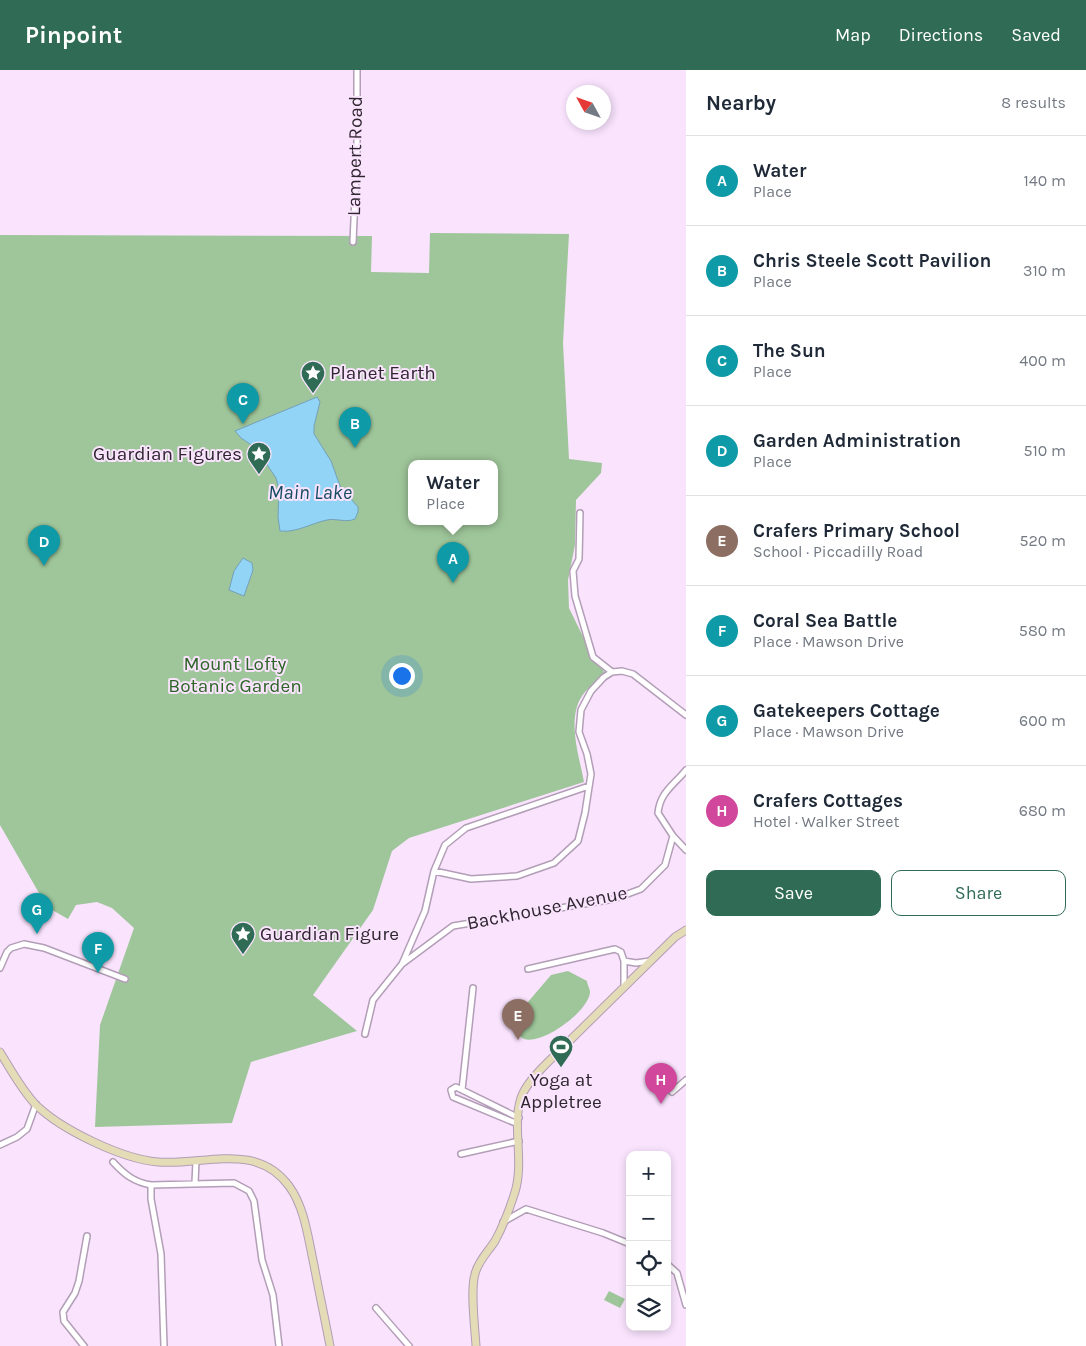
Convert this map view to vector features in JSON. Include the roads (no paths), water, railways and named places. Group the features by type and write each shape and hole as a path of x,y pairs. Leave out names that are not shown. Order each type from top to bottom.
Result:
{"main road":[{"path":"476,1346 474,1274 481,1260 494,1243 519,1178 518,1121 522,1095 532,1078 675,936 686,930"},
{"path":"0,1052 22,1088 36,1104 64,1126 104,1146 130,1156 158,1162 232,1158 257,1162 272,1170 289,1186 298,1202 307,1232 330,1346"}],"street":[{"name":"Lampert Road","path":"353,242 357,152 357,70"},
{"path":"580,514 579,559 573,570 575,596 593,657 612,672"},
{"path":"434,872 471,879 517,876 554,863 578,841 585,814 591,774 587,754 579,732 581,710 591,691 604,677 612,672 622,670 633,674 686,715"},
{"path":"686,770 676,783 663,794 658,812 673,836 686,850"},
{"path":"365,1034 373,1000 402,964 425,911 434,872 445,845 466,828 589,786"},
{"name":"Backhouse Avenue","path":"402,964 453,926 614,899 642,889 665,865 673,836"},
{"path":"0,968 7,952 11,948 24,944 44,948 125,979"},
{"path":"528,969 615,949 621,952 624,961 624,986"},
{"path":"624,961 636,963 650,961"},
{"path":"462,1090 473,988"},
{"path":"672,1092 686,1080"},
{"path":"456,1087 518,1121 453,1097 451,1090 456,1087"},
{"path":"0,1146 27,1129 36,1104"},
{"path":"461,1154 519,1140"},
{"path":"195,1183 196,1161"},
{"path":"113,1162 128,1177 151,1185 234,1183 249,1192 254,1201 261,1254 273,1295 279,1346"},
{"path":"151,1185 151,1199 161,1254 164,1346"},
{"path":"503,1223 526,1209 603,1233 626,1242"},
{"path":"84,1346 64,1320 64,1312 80,1281 87,1236"},
{"path":"671,1268 677,1273 686,1305"},
{"path":"376,1308 409,1346"}],"water":[{"name":"Main Lake","path":"317,397 320,402 314,434 331,461 340,486 358,507 358,512 355,519 352,520 327,520 298,529 280,531 278,517 279,489 276,478 256,448 241,438 235,431"},
{"path":"243,558 252,563 253,570 244,596 229,590 234,571"}],"place":[{"name":"Planet Earth","path":"313,394"},
{"name":"The Sun","path":"243,424"},
{"name":"Chris Steele Scott Pavilion","path":"355,448"},
{"name":"Guardian Figures","path":"259,475"},
{"name":"Garden Administration","path":"44,566"},
{"name":"Water","path":"453,583"},
{"name":"Gatekeepers Cottage","path":"37,934"},
{"name":"Guardian Figure","path":"243,955"},
{"name":"Coral Sea Battle","path":"98,973"},
{"name":"Crafers Primary School","path":"518,1040"},
{"name":"Yoga at Appletree","path":"561,1068"},
{"name":"Crafers Cottages","path":"661,1104"}],"park label":[{"name":"Mount Lofty Botanic Garden","path":"235,675"}]}
